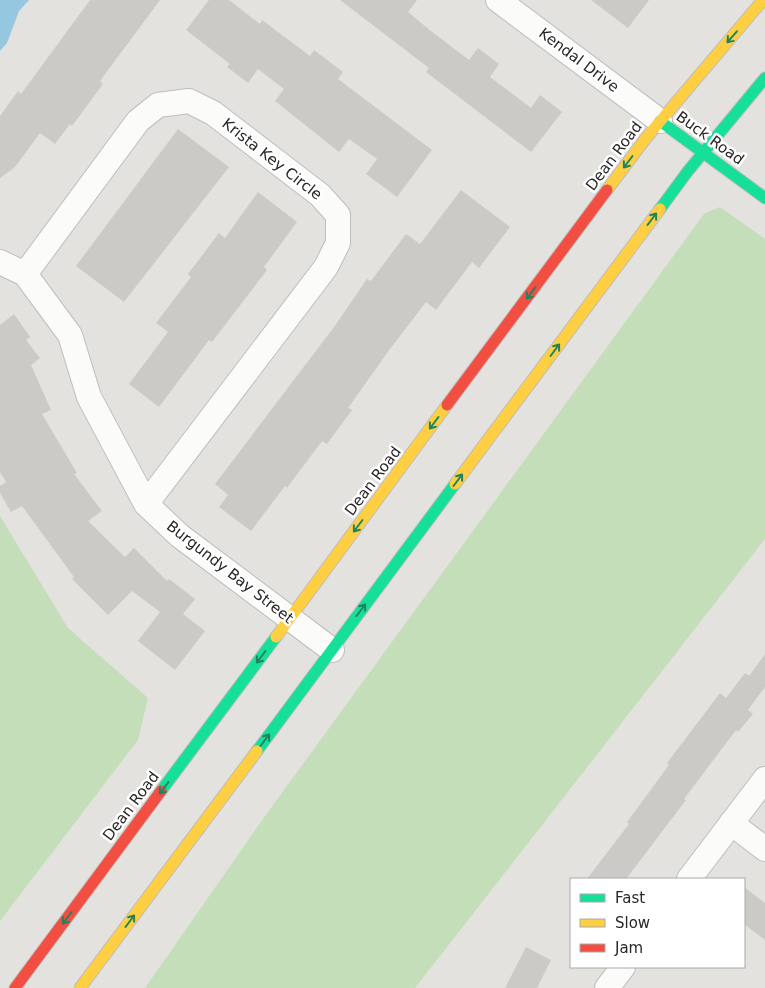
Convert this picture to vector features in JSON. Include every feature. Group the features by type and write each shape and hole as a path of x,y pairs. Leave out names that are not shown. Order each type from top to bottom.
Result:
{"main road":[{"name":"Dean Road","path":"15,988 660,121 763,0"},
{"path":"80,988 703,152 765,78"},
{"name":"Buck Road","path":"660,121 765,198"}],"street":[{"name":"Kendal Drive","path":"498,0 660,121"},
{"name":"Krista Key Circle","path":"25,274 138,121 158,105 188,101 213,113 320,195 338,215 338,243 326,267 146,504"},
{"name":"Burgundy Bay Street","path":"0,262 25,274 70,335 89,397 146,504 180,536 332,650"},
{"path":"690,878 765,778"},
{"path":"731,823 765,848"},
{"path":"607,988 622,968"}],"green space":[{"path":"720,207 765,239 765,539 415,988 145,988 265,816 704,214"},
{"path":"0,516 68,628 148,698 138,740 0,921"}],"water":[{"path":"0,0 29,0 19,11 7,43 0,51"}],"building":[{"path":"90,0 160,0 100,81 103,84 72,126 70,124 55,144 40,133 15,167 0,178 0,116 18,91 21,94"},
{"path":"209,0 229,0 260,24 262,20 310,56 314,50 343,72 338,79 432,150 397,197 366,174 377,159 349,139 339,152 275,101 284,89 258,69 248,83 227,67 230,64 186,30"},
{"path":"340,0 417,0 408,12 431,31 469,60 478,48 499,64 490,77 531,108 540,95 562,112 531,152 426,72 429,68"},
{"path":"591,0 649,0 628,28"},
{"path":"178,129 229,167 124,302 76,266"},
{"path":"461,190 510,227 479,268 472,262 436,310 426,302 348,408 352,410 327,444 322,441 287,488 285,486 251,531 219,507 228,495 215,484 334,327 367,279 371,281 406,234 420,244"},
{"path":"258,192 297,222 264,267 267,270 212,342 209,340 159,407 129,384 168,332 156,323 191,277 188,274 219,233 225,238"},
{"path":"14,314 30,337 26,340 40,358 31,365 51,410 42,414 77,473 74,474 102,511 88,521 125,557 134,548 167,581 169,579 195,599 183,614 205,631 175,670 138,641 160,612 132,591 108,615 72,579 74,577 22,506 11,512 0,493 0,486 6,482 0,472 0,325"},
{"path":"765,654 765,687 748,710 753,714 738,732 736,730 627,878 588,878 629,824 627,822 669,765 667,763 720,693 726,698 745,673 749,676"},
{"path":"745,888 765,903 765,940 745,925"},
{"path":"526,947 551,960 537,988 505,988"}],"traffic: fast":[{"path":"660,209 688,171 765,78"},
{"path":"660,121 765,198"},
{"path":"257,751 455,484"},
{"path":"161,791 276,637"}],"traffic: slow":[{"path":"607,190 646,138 763,0"},
{"path":"455,484 660,209"},
{"path":"276,637 447,405"},
{"path":"80,988 257,751"}],"traffic: jam":[{"path":"447,405 607,190"},
{"path":"15,988 161,791"}]}
